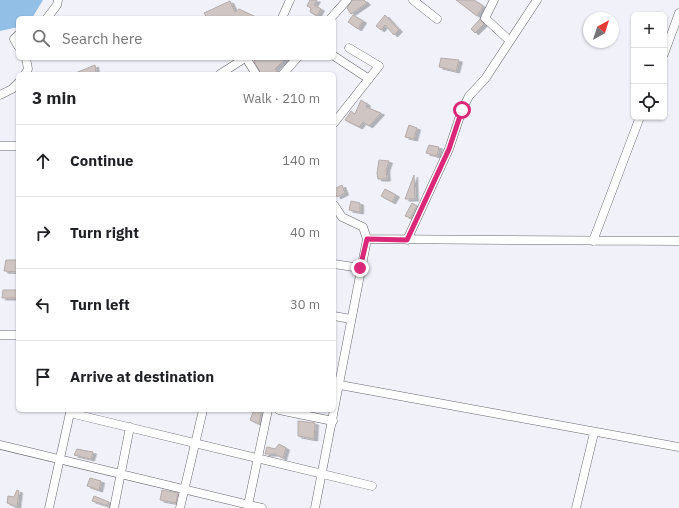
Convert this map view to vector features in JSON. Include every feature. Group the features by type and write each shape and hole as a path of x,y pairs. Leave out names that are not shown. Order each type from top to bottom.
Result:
{"street":[{"path":"48,16 57,3 66,0"},
{"path":"283,16 290,0"},
{"path":"333,16 347,0"},
{"path":"413,0 437,19"},
{"path":"494,0 485,18 510,41"},
{"path":"407,240 449,149 462,110 470,96 485,79 537,0"},
{"path":"666,48 679,13"},
{"path":"336,120 379,66 349,48"},
{"path":"336,57 369,79"},
{"path":"26,60 28,69 26,72"},
{"path":"223,72 242,60"},
{"path":"246,60 255,72"},
{"path":"285,72 295,60"},
{"path":"0,94 12,89 16,84"},
{"path":"593,240 639,120"},
{"path":"0,146 16,146"},
{"path":"336,208 342,217 363,227 367,239 351,319 338,373 340,386 336,406"},
{"path":"367,239 679,241"},
{"path":"336,264 360,268"},
{"path":"336,316 351,319"},
{"path":"0,335 16,335"},
{"path":"340,386 594,433 679,447"},
{"path":"180,508 203,412"},
{"path":"248,505 268,412"},
{"path":"289,412 333,421"},
{"path":"316,508 335,412"},
{"path":"49,508 70,413 372,486"},
{"path":"114,508 130,427"},
{"path":"576,508 594,433"},
{"path":"0,446 60,458 183,491 262,508"}],"water":[{"path":"0,0 43,0 33,16 16,16 16,27 0,31"}],"building":[{"path":"310,0 317,0 314,5 321,9 317,16 310,12 311,8 307,6"},
{"path":"352,0 364,0 367,3 351,14 347,8"},
{"path":"456,0 474,0 483,6 477,16"},
{"path":"230,1 235,12 239,9 254,16 206,16 204,13"},
{"path":"353,15 363,21 358,29 348,22"},
{"path":"385,15 399,30 394,35 385,25 381,30 376,26"},
{"path":"480,19 484,24 475,33 471,29"},
{"path":"441,58 459,60 456,71 439,67"},
{"path":"284,60 275,69 277,71 276,72 260,72 254,61"},
{"path":"95,65 96,72 78,72"},
{"path":"361,100 367,104 366,107 381,113 369,126 363,122 359,127 345,120 351,111 355,114"},
{"path":"409,125 417,128 414,139 405,137"},
{"path":"429,145 439,147 437,156 426,153"},
{"path":"379,160 389,161 386,170 387,179 378,179 377,173"},
{"path":"414,175 415,199 405,199"},
{"path":"342,185 345,193 337,197 336,188"},
{"path":"385,189 396,195 392,202 381,196"},
{"path":"351,201 360,203 360,212 349,210"},
{"path":"412,203 417,206 411,218 405,216"},
{"path":"6,260 16,260 16,272 4,271"},
{"path":"3,290 16,290 16,298 2,298"},
{"path":"253,412 261,412 259,424 250,420"},
{"path":"298,421 315,423 314,439 298,436"},
{"path":"279,444 286,448 283,458 275,454 265,454 267,447 275,449"},
{"path":"77,449 93,452 91,459 74,455"},
{"path":"90,478 101,481 99,490 87,486"},
{"path":"17,490 19,491 17,507 7,503 8,496 14,497"},
{"path":"162,490 178,493 176,503 160,500"},
{"path":"94,496 109,502 108,506 92,501"}],"route":[{"path":"360,268 367,239 407,240 419,217 449,149 462,110"}]}
